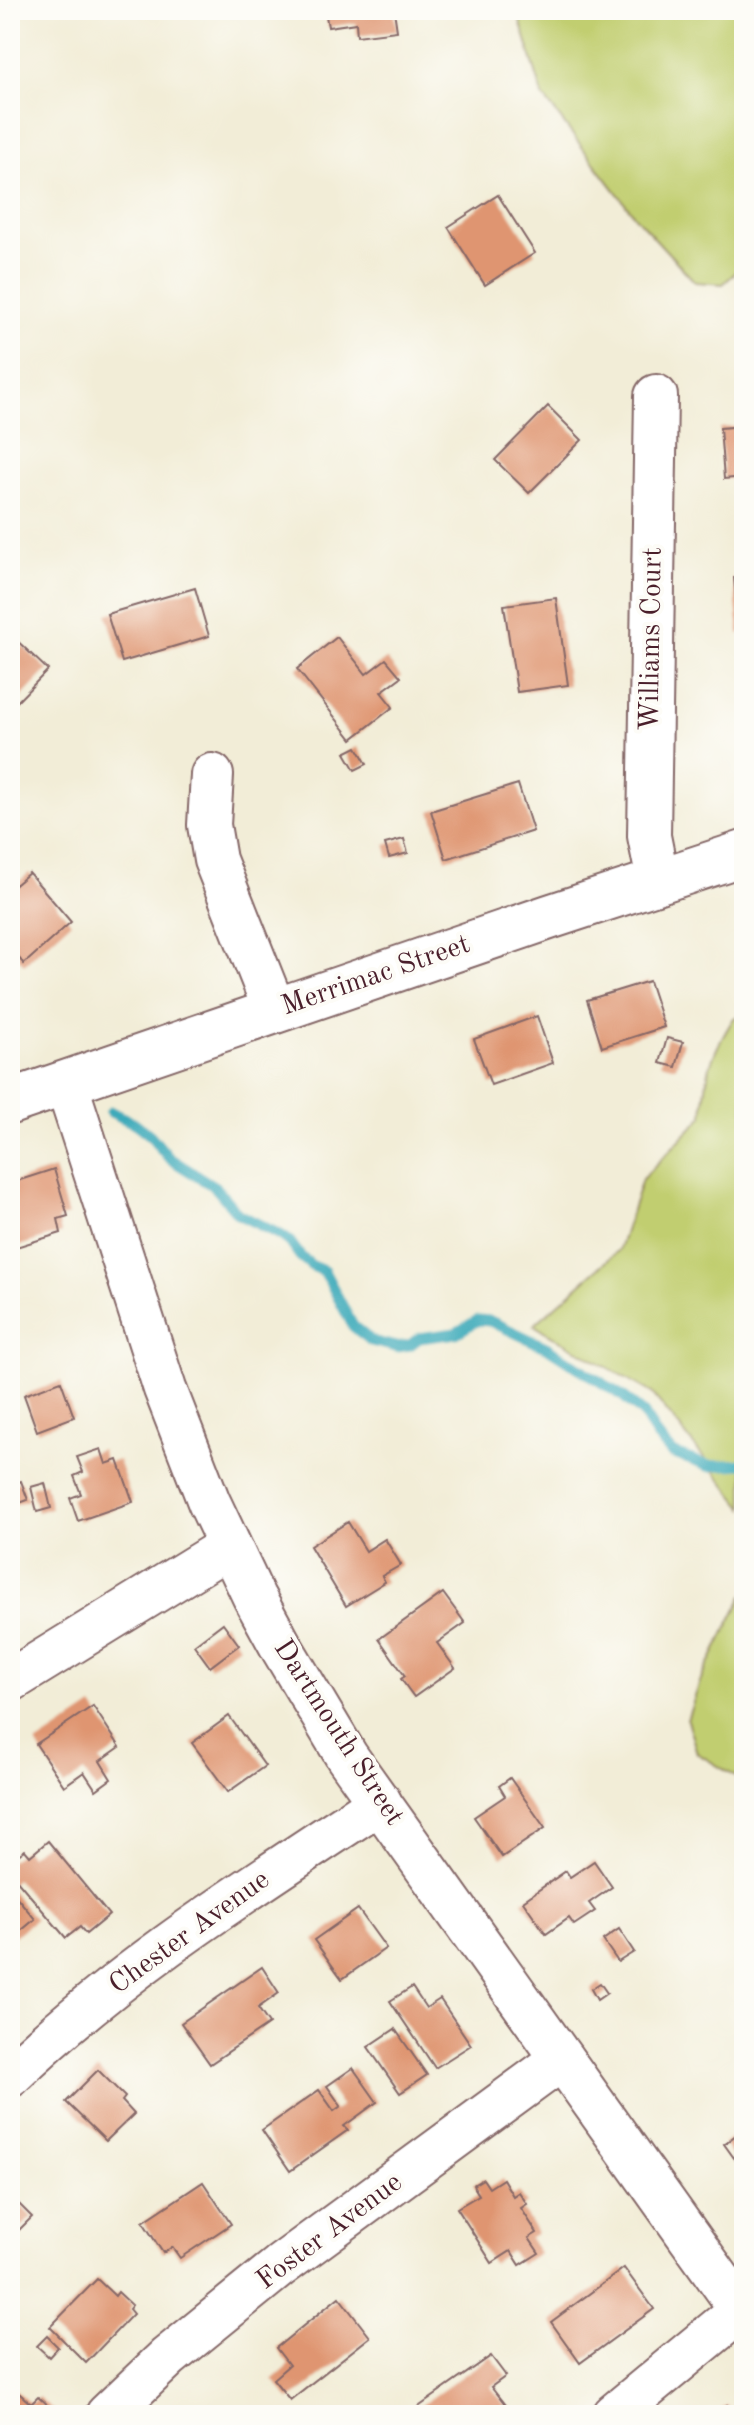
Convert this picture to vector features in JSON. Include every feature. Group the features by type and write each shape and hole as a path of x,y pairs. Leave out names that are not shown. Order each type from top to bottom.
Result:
{"main road":[{"name":"Merrimac Street","path":"10,1102 744,853"}],"street":[{"name":"Williams Court","path":"656,396 649,839 658,881"},
{"path":"212,775 209,825 215,860 275,1011"},
{"name":"Dartmouth Street","path":"66,1083 165,1389 229,1546 254,1597 347,1757 743,2312"},
{"path":"10,1681 229,1546"},
{"name":"Chester Avenue","path":"10,2076 34,2052 123,1979 254,1885 380,1802"},
{"name":"Foster Avenue","path":"107,2415 152,2371 280,2266 562,2059"},
{"path":"614,2415 743,2312"}],"green space":[{"path":"517,10 744,10 744,265 723,284 695,282 638,220 543,96"},
{"path":"744,1014 744,1508 652,1393 534,1325 619,1250 642,1179 703,1116 714,1054 734,1018"},
{"path":"744,1594 744,1782 697,1753 687,1720 700,1682"}],"building":[{"path":"325,10 394,10 397,31 357,36 356,23 328,27"},
{"path":"498,195 535,253 485,285 448,227"},
{"path":"548,406 582,440 529,493 495,460"},
{"path":"744,426 744,477 724,479 720,428"},
{"path":"744,577 744,634 739,634 734,578"},
{"path":"195,588 209,636 122,662 107,614"},
{"path":"556,598 568,685 517,692 504,605"},
{"path":"10,634 48,670 10,709"},
{"path":"337,637 366,674 386,659 401,677 381,692 393,707 352,739 297,669"},
{"path":"357,747 367,764 355,770 345,753"},
{"path":"518,784 533,831 446,859 431,811"},
{"path":"404,839 408,853 389,858 385,844"},
{"path":"29,873 71,922 24,964 10,948 10,889"},
{"path":"649,981 664,1027 602,1047 587,1000"},
{"path":"537,1016 553,1063 491,1085 474,1039"},
{"path":"667,1038 683,1042 676,1067 660,1063"},
{"path":"54,1169 68,1216 58,1219 61,1233 10,1249 10,1172 14,1182"},
{"path":"61,1381 74,1417 37,1431 24,1395"},
{"path":"101,1449 106,1464 118,1460 133,1502 78,1521 70,1498 81,1494 74,1476 83,1472 77,1457"},
{"path":"21,1481 28,1500 11,1506 10,1485"},
{"path":"45,1483 51,1508 37,1512 31,1487"},
{"path":"348,1522 366,1551 385,1539 401,1565 382,1576 385,1582 346,1606 310,1546"},
{"path":"443,1593 465,1623 437,1643 455,1668 414,1697 401,1679 405,1676 379,1639"},
{"path":"223,1623 239,1645 210,1667 194,1645"},
{"path":"93,1706 120,1747 100,1761 111,1779 96,1790 84,1772 64,1786 36,1744"},
{"path":"229,1716 265,1766 228,1792 192,1743"},
{"path":"510,1778 545,1828 502,1857 474,1817 505,1796 499,1786"},
{"path":"48,1841 109,1915 86,1934 80,1927 66,1938 16,1879 10,1885 10,1861 25,1850 30,1856"},
{"path":"594,1861 612,1887 589,1903 595,1911 574,1925 569,1918 546,1934 523,1901 566,1871 570,1877"},
{"path":"10,1889 35,1919 10,1940"},
{"path":"358,1909 386,1948 342,1979 314,1940"},
{"path":"619,1929 634,1952 618,1962 603,1940"},
{"path":"262,1967 279,1993 258,2008 269,2024 210,2064 181,2023"},
{"path":"600,1983 607,1993 597,2000 591,1989"},
{"path":"412,1987 426,2008 440,1999 471,2045 435,2068 390,2001"},
{"path":"395,2029 427,2075 400,2093 368,2047"},
{"path":"353,2068 377,2102 344,2126 348,2130 290,2171 262,2130 319,2090 334,2111 341,2106 327,2086"},
{"path":"98,2070 125,2097 122,2101 134,2114 106,2141 66,2102"},
{"path":"744,2129 744,2172 724,2144"},
{"path":"483,2179 489,2188 503,2179 513,2196 519,2192 527,2204 521,2208 537,2233 529,2238 539,2253 520,2265 511,2251 492,2263 457,2208 479,2195 473,2185"},
{"path":"203,2182 231,2224 180,2258 172,2247 163,2253 143,2222"},
{"path":"10,2195 32,2217 10,2239"},
{"path":"624,2268 654,2309 580,2363 551,2322"},
{"path":"97,2279 115,2296 118,2292 132,2305 129,2309 133,2314 86,2363 50,2327"},
{"path":"339,2297 370,2337 290,2400 273,2379 289,2365 276,2348"},
{"path":"47,2336 58,2347 49,2357 37,2346"},
{"path":"491,2356 506,2376 491,2387 505,2405 491,2415 410,2413"},
{"path":"10,2385 31,2404 38,2397 54,2411 50,2415 10,2415"},
{"path":"727,2405 735,2415 714,2415"}],"waterway":[{"path":"111,1112 136,1124 169,1158 215,1187 238,1214 282,1236 300,1256 324,1271 353,1326 371,1341 396,1347 410,1345 419,1338 456,1333 478,1320 490,1321 548,1348 624,1397 644,1414 656,1435 672,1453 708,1466 744,1464"}]}
